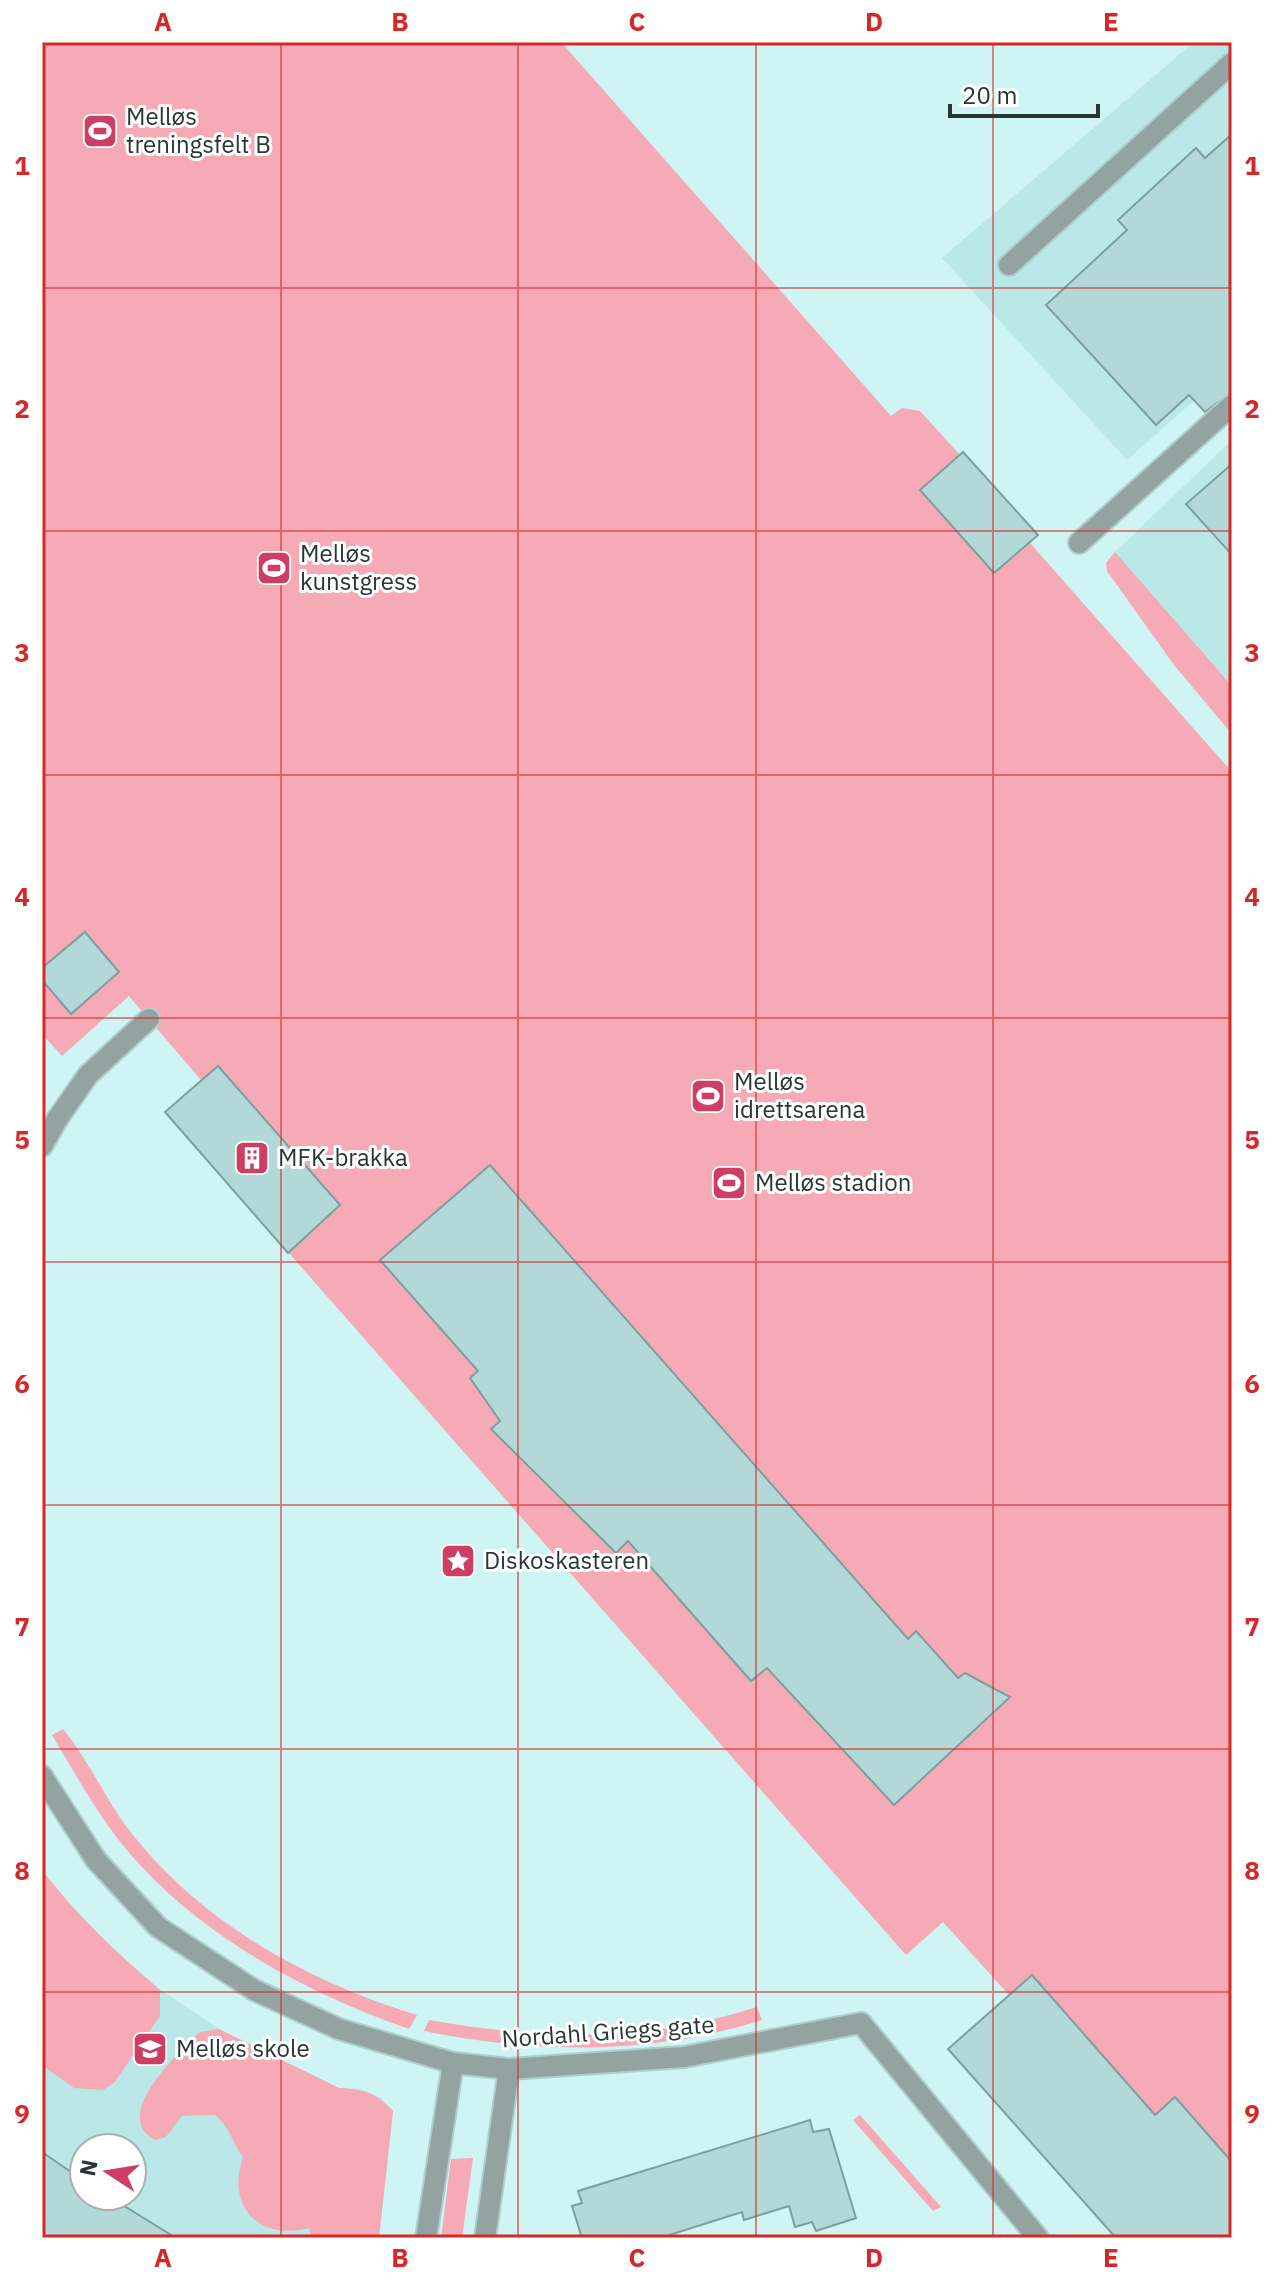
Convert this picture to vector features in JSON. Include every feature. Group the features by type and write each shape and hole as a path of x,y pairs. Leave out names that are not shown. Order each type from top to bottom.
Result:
{"street":[{"path":"1009,265 1232,63"},
{"path":"1079,543 1232,405"},
{"path":"42,1146 88,1075 149,1019"},
{"name":"Nordahl Griegs gate","path":"42,1776 96,1860 158,1927 254,1990 324,2022 453,2063 509,2069 684,2057 861,2023 1038,2238"},
{"path":"426,2238 453,2063"},
{"path":"485,2238 509,2069"}],"shaded area":[{"name":"Melløs stadion","path":"42,42 561,42 891,416 902,408 920,411 960,455 963,452 1038,536 1030,543 1232,772 1232,2162 1175,2098 1155,2115 1032,1975 1009,1995 943,1922 906,1955 165,1112 201,1080 129,996 62,1056 42,1034"},
{"path":"1194,42 1232,42 1232,367 1127,460 942,258"},
{"path":"1232,440 1232,686 1115,552"},
{"path":"1115,552 1232,686 1232,734 1174,665 1107,571 1106,563"},
{"path":"63,1729 137,1840 196,1899 264,1948 301,1968 378,2002 417,2015 409,2029 335,2000 265,1963 199,1919 169,1894 128,1851 93,1803 52,1735"},
{"name":"Melløs skole","path":"42,1870 115,1951 161,1990 219,2029 339,2088 360,2089 381,2098 393,2111 379,2238 42,2238"},
{"path":"42,1870 98,1933 160,1990 160,2016 114,2083 103,2090 74,2088 42,2065"},
{"path":"757,2007 762,2020 678,2040 636,2045 551,2047 466,2039 424,2031 429,2020 554,2034 634,2032 715,2019"},
{"path":"219,2029 339,2088 369,2093 393,2111 379,2238 311,2238 309,2228 291,2231 275,2229 250,2216 239,2191 243,2157 215,2115 182,2116 166,2137 155,2140 143,2129 140,2116 152,2085 200,2032"},
{"path":"860,2115 941,2207 933,2211 853,2120"},
{"path":"473,2158 462,2238 441,2238 451,2159"}],"building":[{"path":"1232,134 1232,392 1205,412 1189,395 1156,425 1046,305 1127,230 1118,220 1196,148 1205,158"},
{"path":"963,452 1038,535 994,573 920,490"},
{"path":"1232,464 1232,555 1186,504"},
{"path":"85,932 119,972 71,1014 42,980 42,968"},
{"name":"MFK-brakka","path":"218,1066 340,1205 288,1253 165,1112"},
{"path":"490,1165 908,1639 916,1631 958,1678 965,1673 1010,1697 894,1805 767,1668 751,1681 628,1541 616,1553 491,1429 500,1421 470,1378 478,1371 380,1260"},
{"path":"1032,1975 1155,2115 1175,2097 1232,2162 1232,2238 1116,2238 948,2049"},
{"path":"810,2120 813,2132 829,2129 856,2218 816,2231 812,2222 795,2227 789,2206 744,2220 742,2212 660,2238 582,2238 572,2206 582,2203 578,2191"},
{"path":"42,2152 68,2170 68,2212 134,2212 176,2238 42,2238"}],"place":[{"name":"Melløs treningsfelt B","path":"100,131"},
{"name":"Melløs kunstgress","path":"274,568"},
{"name":"Melløs idrettsarena","path":"708,1096"},
{"name":"MFK-brakka","path":"252,1158"},
{"name":"Melløs stadion","path":"729,1183"},
{"name":"Diskoskasteren","path":"458,1561"},
{"name":"Melløs skole","path":"150,2049"}]}
